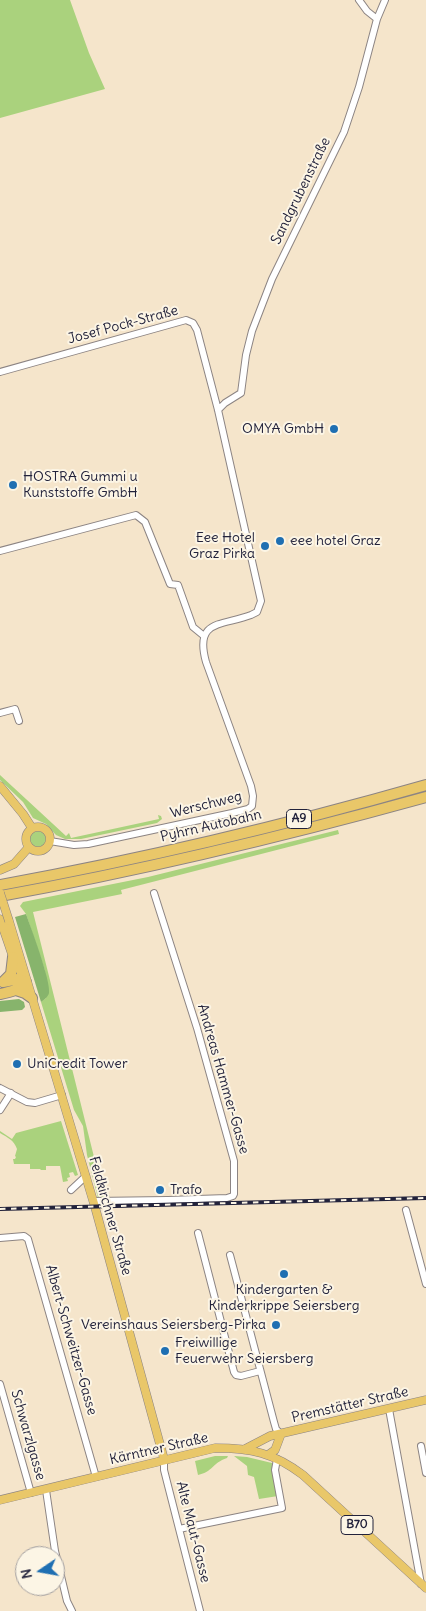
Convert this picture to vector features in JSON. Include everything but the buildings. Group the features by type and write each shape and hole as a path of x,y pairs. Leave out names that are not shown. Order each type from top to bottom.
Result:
{"highway":[{"name":"Pyhrn Autobahn","path":"0,885 170,850 347,807 426,785"},
{"name":"Pyhrn Autobahn","path":"0,895 13,894 174,861 332,823 426,797"},
{"path":"0,901 9,898 13,894"},
{"path":"2,983 10,974 13,957"},
{"path":"0,994 16,990 26,982 18,979 2,983"},
{"path":"16,990 25,992 32,998"}],"main road":[{"path":"0,786 32,828"},
{"path":"38,826 45,829 49,834 50,841 47,846 40,850 34,850 29,847 26,837 27,832 38,826"},
{"path":"0,870 14,864 29,847"},
{"name":"Feldkirchner Straße","path":"0,895 3,921 13,957 32,998 62,1095 93,1200 164,1459"},
{"name":"Feldkirchner Straße","path":"3,921 24,970 26,982"},
{"name":"Premstätter Straße","path":"245,1449 270,1436 280,1438 426,1400"},
{"path":"270,1436 266,1447 268,1455 275,1450 280,1438"},
{"path":"280,1438 281,1452 287,1463"},
{"name":"Kärntner Straße","path":"0,1500 215,1448 245,1449 277,1458 303,1475 424,1586"}],"street":[{"path":"359,0 367,11 377,19"},
{"name":"Sandgrubenstraße","path":"218,410 241,393 246,354 252,331 272,278 344,132 359,87 377,19 385,0"},
{"name":"Josef Pock-Straße","path":"0,372 190,320 194,324 218,410 261,601 257,612 216,624 208,629 204,636"},
{"path":"0,550 136,515 145,522 170,584 178,585 193,627 204,636"},
{"name":"Werschweg","path":"50,841 74,845 88,844 232,814 252,806 251,786 206,662 202,646 204,636"},
{"path":"0,713 16,709 19,720"},
{"name":"Andreas Hammer-Gasse","path":"93,1200 227,1198 234,1194 234,1161 196,1028 154,894"},
{"path":"0,1088 27,1102 35,1103 62,1095"},
{"path":"0,1110 11,1094"},
{"path":"70,1190 86,1176"},
{"path":"406,1210 426,1284"},
{"path":"198,1233 234,1372 236,1375 241,1376 260,1371"},
{"name":"Albert-Schweitzer-Gasse","path":"0,1238 24,1236 28,1240 96,1477"},
{"path":"230,1255 276,1430 280,1438"},
{"name":"Schwarzlgasse","path":"0,1384 31,1493"},
{"path":"389,1409 424,1586"},
{"path":"421,1446 426,1473"},
{"path":"179,1529 282,1508 275,1470 277,1458"},
{"name":"Alte Maut-Gasse","path":"164,1459 164,1470 200,1611"},
{"path":"46,1490 55,1550 67,1601 72,1611"}],"green space":[{"path":"0,0 70,0 89,53 105,89 0,118"},
{"path":"0,775 66,836 69,833 71,838 159,819 158,815 162,819 157,823 81,839 65,839 56,835 46,824 33,818 23,802 0,780"},
{"path":"38,830 44,833 47,839 44,845 38,848 32,845 29,839 32,833"},
{"path":"338,830 339,834 121,890 122,894 33,912 100,1181 106,1193 110,1196 98,1198 87,1155 83,1126 74,1110 41,1002 46,998 45,971 26,914 20,906 23,902 148,877"},
{"path":"26,914 49,987 49,993 41,1002 15,917"},
{"path":"19,999 24,1002 25,1007 22,1010 0,1012 0,1001"},
{"path":"61,1121 78,1175 75,1176 73,1172 69,1173 68,1181 63,1182 60,1166 46,1166 46,1170 41,1170 30,1169 30,1164 14,1164 13,1159 16,1157 16,1146 0,1131 12,1139 16,1133"},
{"path":"215,1456 228,1456 207,1472 198,1475 195,1461"},
{"path":"234,1456 272,1463 278,1496 259,1499 254,1477 248,1475 247,1466"}],"railway":[{"path":"0,1209 426,1198"}],"place":[{"name":"OMYA GmbH","path":"334,429"},
{"name":"HOSTRA Gummi u Kunststoffe GmbH","path":"13,485"},
{"name":"eee hotel Graz","path":"280,541"},
{"name":"Eee Hotel Graz Pirka","path":"265,546"},
{"name":"UniCredit Tower","path":"17,1064"},
{"name":"Trafo","path":"160,1190"},
{"name":"Kindergarten & Kinderkrippe Seiersberg","path":"284,1274"},
{"name":"Vereinshaus Seiersberg-Pirka","path":"276,1325"},
{"name":"Freiwillige Feuerwehr Seiersberg","path":"165,1351"}]}
